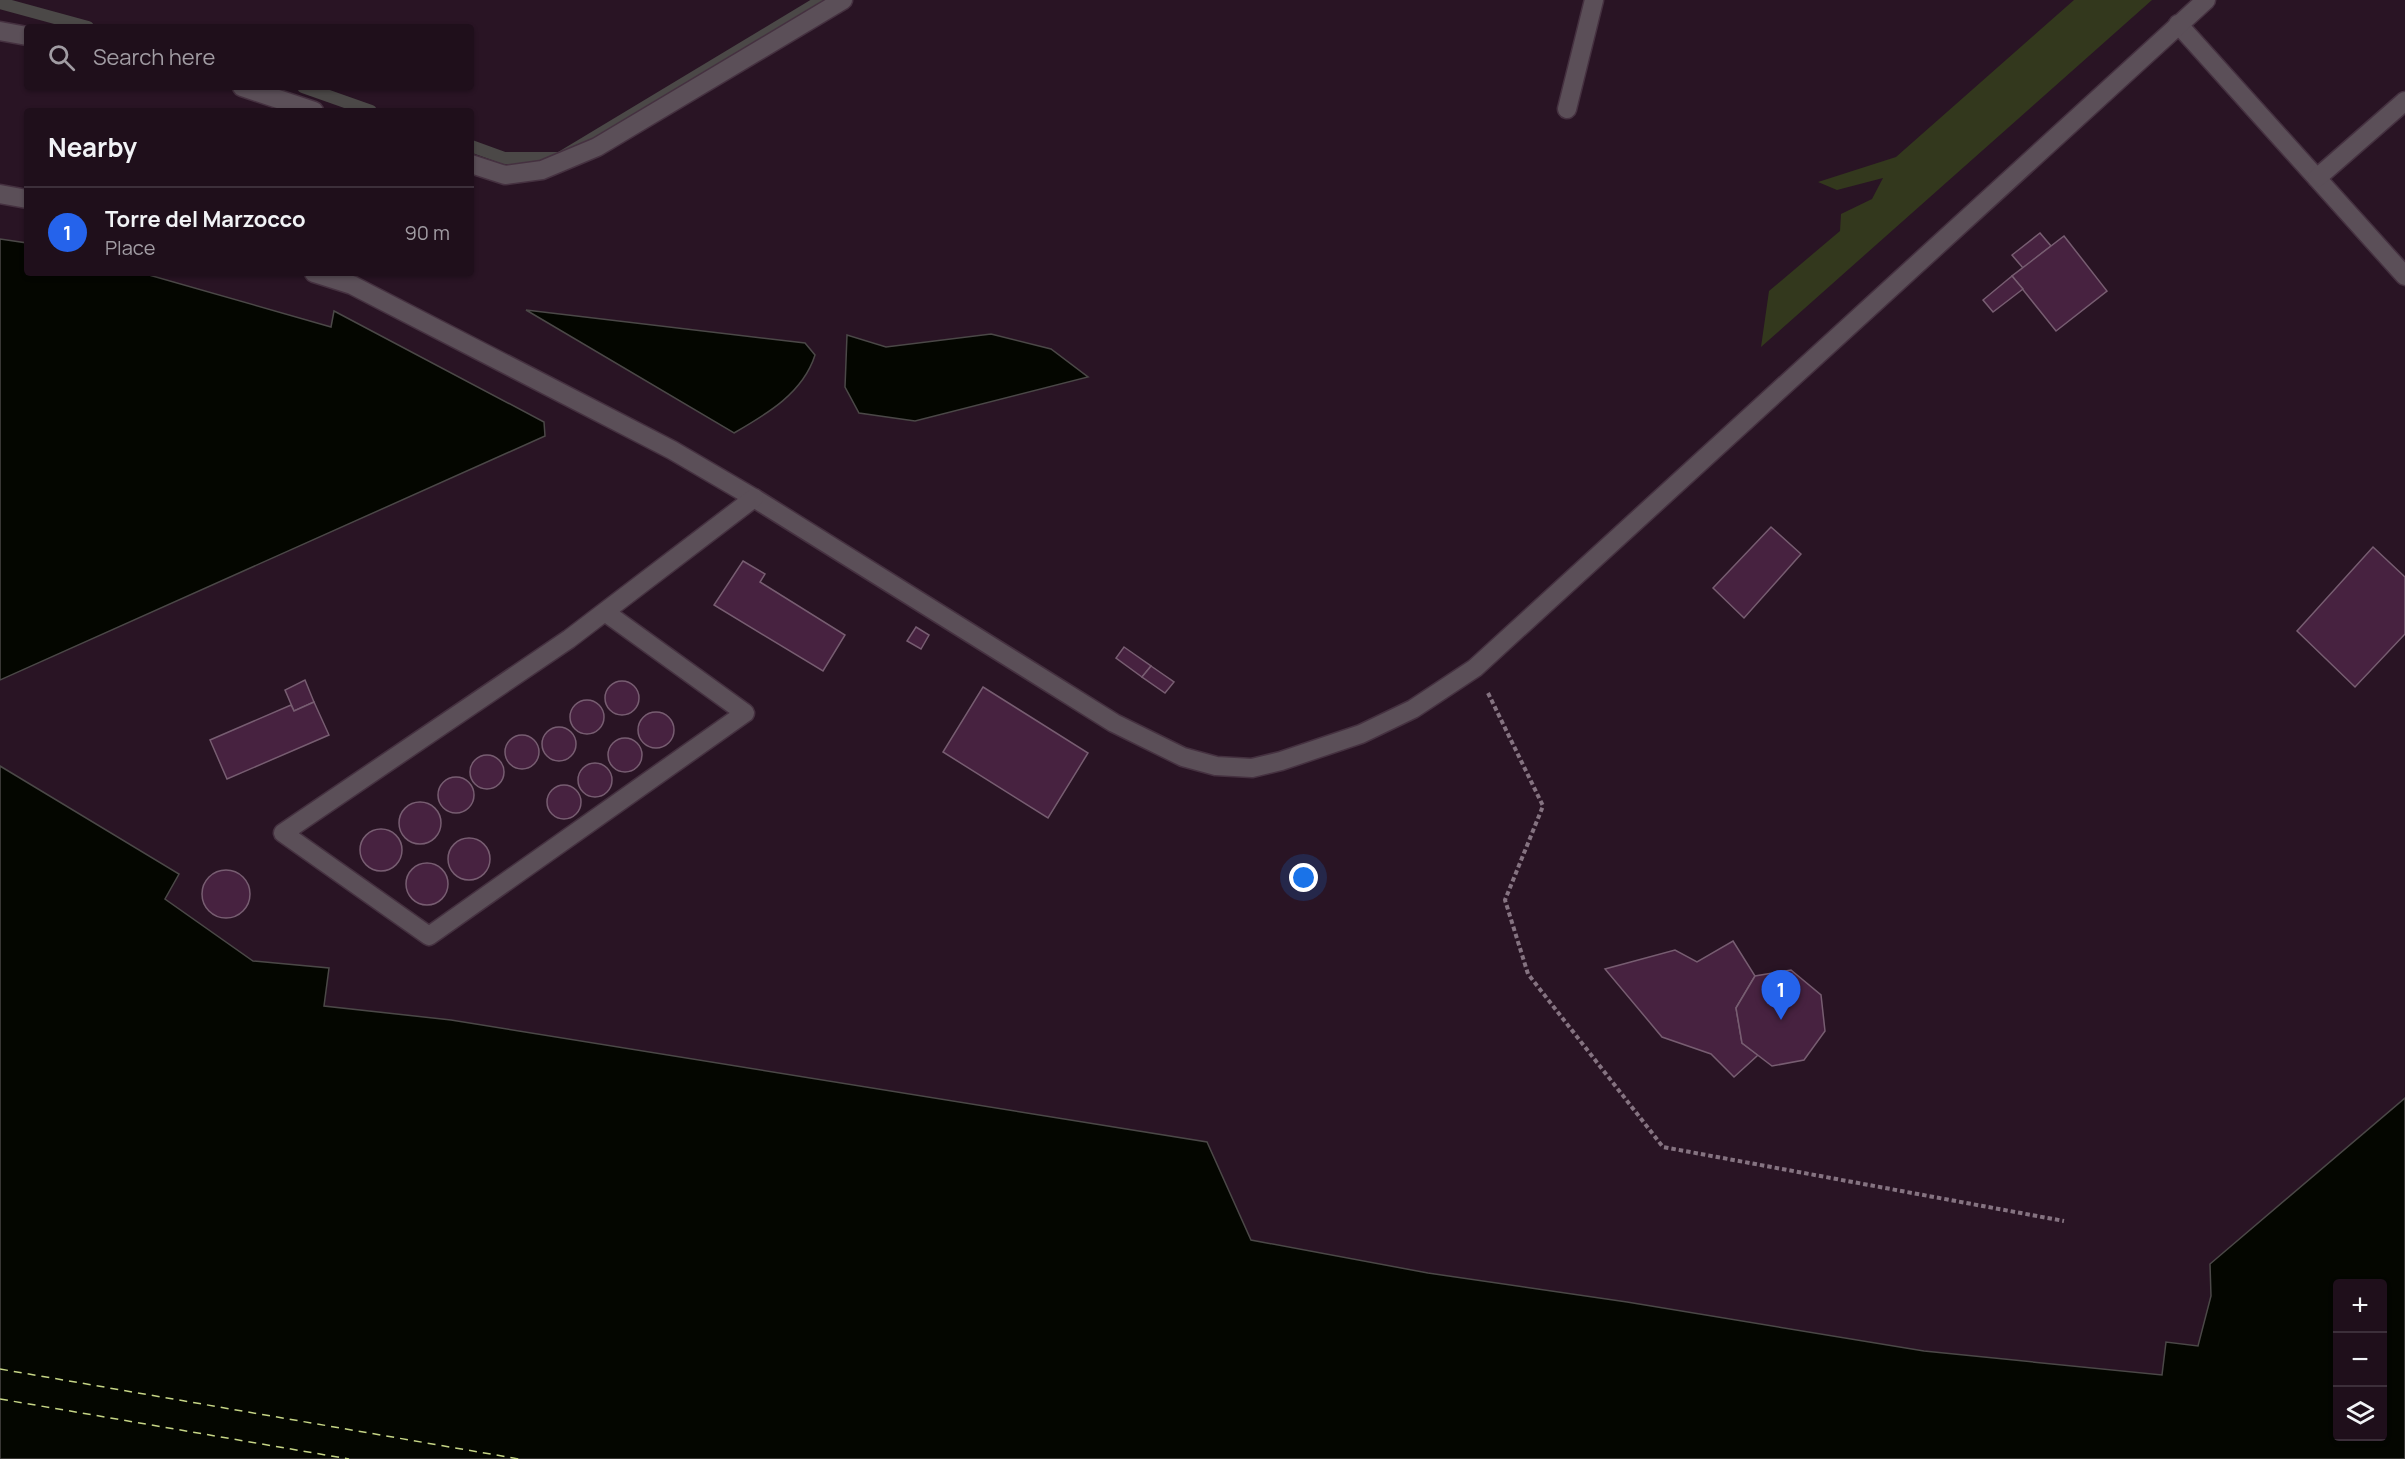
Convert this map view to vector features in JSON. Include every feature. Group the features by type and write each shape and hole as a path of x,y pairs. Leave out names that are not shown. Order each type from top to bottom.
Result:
{"lane":[{"path":"474,165 505,175 542,170 597,147 843,0"},
{"path":"1567,109 1594,0"},
{"path":"323,276 363,290 672,450 754,498 1114,723 1183,757 1216,766 1252,768 1361,734 1413,708 1475,668 2206,0"},
{"path":"2178,24 2405,276"},
{"path":"0,31 24,35"},
{"path":"251,90 305,108"},
{"path":"2317,178 2405,101"},
{"path":"0,194 24,198"},
{"path":"605,612 745,713 429,936 284,833 568,639 754,498"}],"path":[{"path":"1475,668 1543,806 1505,900 1528,974 1663,1147 2064,1221"}],"green space":[{"path":"2074,0 2152,0 1761,347 1769,291 1840,231 1841,214 1872,199 1883,178 1837,190 1818,182 1896,157"}],"shaded area":[{"path":"0,239 24,243 24,276 152,276 331,327 334,311 544,422 545,436 0,680"},
{"path":"526,310 805,343 815,355 802,381 793,391 771,410 734,433"},
{"path":"991,334 1051,349 1088,377 915,421 859,413 845,387 847,335 886,347"},
{"path":"0,766 179,874 165,899 253,961 329,968 324,1006 451,1020 1207,1142 1251,1240 1428,1273 1627,1302 1924,1351 2162,1375 2166,1342 2198,1346 2211,1296 2210,1264 2405,1098 2405,1459 0,1459"}],"building":[{"path":"2040,233 2051,246 2023,268 2012,255"},
{"path":"2064,236 2107,291 2056,331 2012,276"},
{"path":"2012,276 2023,289 1993,312 1983,300"},
{"path":"1771,527 1801,554 1744,618 1713,588"},
{"path":"2373,547 2405,577 2405,634 2355,687 2297,631"},
{"path":"743,561 765,574 760,582 845,635 823,671 714,605"},
{"path":"916,627 929,635 921,649 907,641"},
{"path":"1124,647 1151,666 1142,677 1116,658"},
{"path":"1151,666 1174,682 1165,693 1142,677"},
{"path":"305,680 314,702 294,711 285,690"},
{"path":"622,681 634,686 639,698 634,710 622,715 610,710 605,698 610,686"},
{"path":"983,687 1088,753 1048,818 943,752"},
{"path":"587,700 599,705 604,717 599,729 587,734 575,729 570,717 575,705"},
{"path":"314,702 329,735 227,779 210,740 291,705 294,711"},
{"path":"656,712 668,718 674,730 668,742 656,748 644,742 638,730 644,718"},
{"path":"559,727 571,732 576,744 571,756 559,761 547,756 542,744 547,732"},
{"path":"522,735 534,740 539,752 534,764 522,769 510,764 505,752 510,740"},
{"path":"625,738 637,743 642,755 637,767 625,772 613,767 608,755 613,743"},
{"path":"487,755 499,760 504,772 499,784 487,789 475,784 470,772 475,760"},
{"path":"595,763 607,768 612,780 607,792 595,797 583,792 578,780 583,768"},
{"path":"456,777 468,783 474,795 468,807 456,813 444,807 438,795 444,783"},
{"path":"564,785 576,790 581,802 576,814 564,819 552,814 547,802 552,790"},
{"path":"420,802 428,803 435,808 440,815 440,831 435,838 428,843 420,844 412,843 405,838 400,831 399,823 400,815 405,808 412,803"},
{"path":"381,829 396,835 402,850 396,865 381,871 366,865 360,850 366,835"},
{"path":"469,838 484,844 490,859 484,874 469,880 454,874 448,859 454,844"},
{"path":"427,863 442,869 448,884 442,899 427,905 412,899 406,884 412,869"},
{"path":"221,870 231,870 243,877 250,889 250,899 243,911 231,918 221,918 206,907 202,899 202,889 213,874"},
{"path":"1733,941 1755,976 1736,1008 1742,1043 1758,1055 1734,1077 1711,1054 1662,1037 1605,969 1675,950 1697,962"},
{"path":"1791,970 1821,995 1825,1031 1804,1060 1772,1066 1742,1043 1736,1008 1755,976"}],"waterway":[{"path":"474,147 504,158 560,158 822,0"},
{"path":"0,3 77,24"},
{"path":"312,90 362,108"}],"ferry route":[{"path":"0,1369 519,1459"},
{"path":"0,1399 349,1459"}],"place":[{"name":"Torre del Marzocco","path":"1781,1020"}]}
